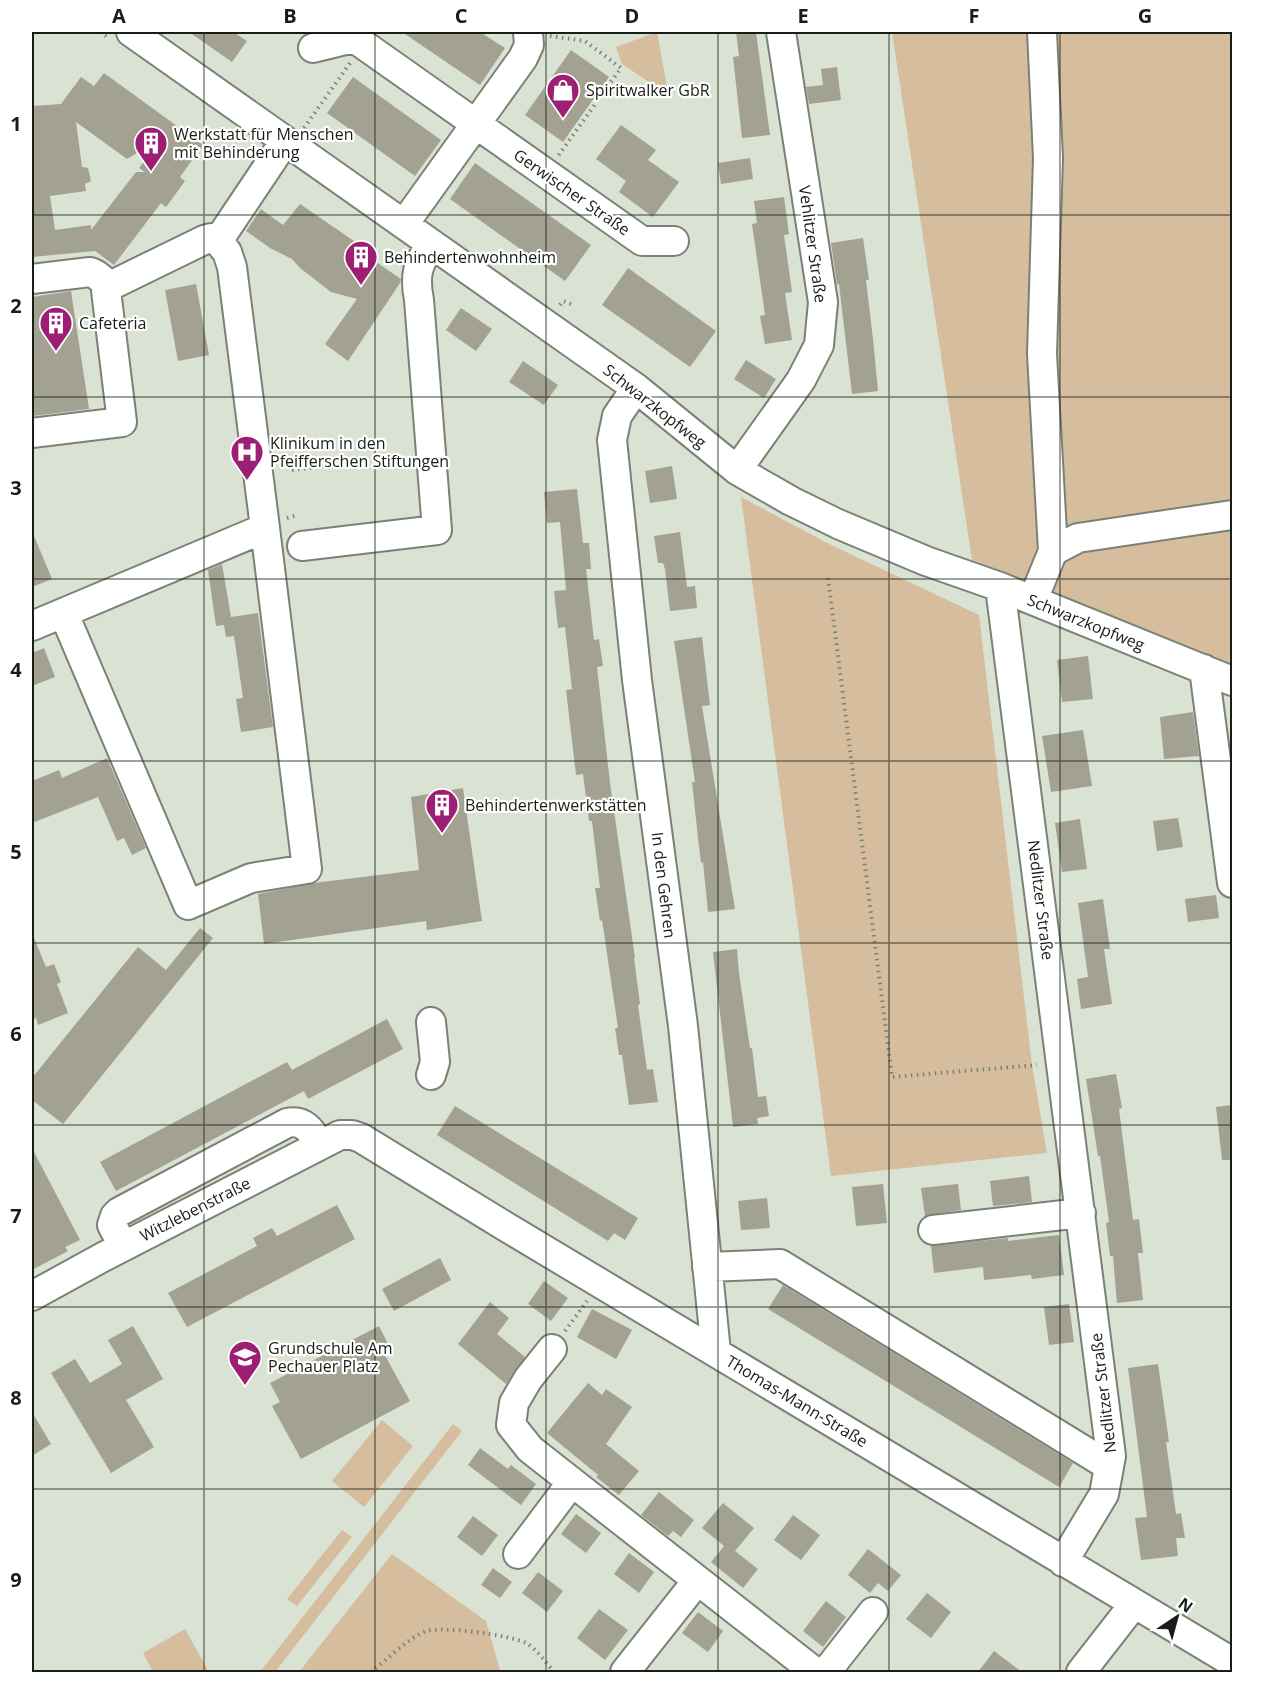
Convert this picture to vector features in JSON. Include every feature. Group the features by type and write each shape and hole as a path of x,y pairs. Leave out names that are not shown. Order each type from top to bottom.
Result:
{"street":[{"name":"Schwarzkopfweg","path":"131,32 636,388 737,470 791,501 838,524 926,561 1000,587 1233,681"},
{"path":"404,224 523,58 529,45 528,32"},
{"name":"Vehlitzer Straße","path":"737,470 801,380 819,345 823,302 781,32"},
{"path":"1033,600 1053,550 1042,354 1048,158 1042,32"},
{"name":"Gerwischer Straße","path":"313,48 354,38 642,241 674,241"},
{"path":"219,241 288,143"},
{"path":"32,279 90,272 97,274 105,282 114,284 211,238 219,241 227,252 232,267 307,869 251,878 188,905 64,614"},
{"path":"302,546 437,530 419,300 415,281 420,262 430,244"},
{"path":"32,433 122,422 105,282"},
{"name":"In den Gehren","path":"636,388 617,416 612,440 637,680 683,1026 716,1352"},
{"path":"1053,550 1078,538 1233,515"},
{"path":"32,626 265,528"},
{"name":"Nedlitzer Straße","path":"1000,587 1111,1456 1104,1494 1063,1562"},
{"path":"1204,669 1233,883"},
{"path":"430,1075 435,1062 431,1022"},
{"name":"Witzlebenstraße","path":"32,1296 123,1246 340,1135 361,1138"},
{"name":"Thomas-Mann-Straße","path":"361,1138 1063,1562 1233,1662"},
{"path":"933,1230 1081,1212"},
{"path":"707,1267 780,1264 1110,1466"},
{"path":"552,1348 528,1379 514,1403 511,1425 530,1449 815,1672"},
{"path":"518,1554 572,1482"},
{"path":"625,1672 697,1581"},
{"path":"1081,1672 1134,1604"},
{"path":"826,1672 873,1612"}],"path":[{"path":"528,32 585,41 621,68 545,173"},
{"path":"288,143 363,45"},
{"path":"292,471 352,463"},
{"path":"828,578 892,1077 1062,1063"},
{"path":"552,1348 601,1283"},
{"path":"371,1672 420,1635 438,1629 520,1641 533,1649 554,1672"}],"shaded area":[{"path":"657,32 667,87 655,86 622,64 616,47"},
{"path":"892,32 1232,32 1232,665 972,560"},
{"path":"741,497 829,544 979,615 1032,1065 1047,1153 831,1176"},
{"path":"382,1420 413,1446 364,1507 332,1481"},
{"path":"453,1424 462,1431 275,1672 260,1672"},
{"path":"342,1530 352,1537 297,1606 287,1599"},
{"path":"392,1554 486,1621 500,1670 498,1672 299,1672"},
{"path":"185,1629 209,1672 153,1672 143,1653"}],"building":[{"path":"189,32 233,32 247,41 232,62"},
{"path":"402,32 480,32 505,48 480,85"},
{"path":"736,32 756,32 770,135 742,138 733,57 739,56"},
{"path":"571,50 609,77 563,142 525,115"},
{"path":"837,67 841,100 809,104 806,87 823,85 821,69"},
{"name":"Werkstatt für Menschen mit Behinderung","path":"104,73 203,145 180,177 185,181 166,207 161,203 114,265 95,251 32,257 32,106 61,104 81,77 94,86","holes":["76,122 127,159 162,138 139,168 145,172 136,172 91,230 91,225 55,230 50,196 86,191 85,184 91,181 88,168 82,167"]},
{"path":"353,77 441,140 415,176 327,113"},
{"path":"621,125 656,150 648,160 679,182 653,217 619,192 626,181 596,159"},
{"path":"750,158 753,179 721,184 718,163"},
{"path":"475,163 591,245 565,281 450,199"},
{"path":"784,197 789,234 784,235 792,292 785,293 792,340 765,344 760,316 765,315 752,224 757,223 754,201"},
{"name":"Behindertenwohnheim","path":"300,204 354,241 351,245 401,279 348,361 325,344 357,299 331,292 292,259 270,248 246,231 261,209 283,225"},
{"path":"863,238 869,280 866,280 878,391 852,394 839,284 837,285 831,243"},
{"path":"628,268 716,331 690,367 602,305"},
{"path":"196,284 209,355 178,361 165,290"},
{"name":"Cafeteria","path":"71,291 89,409 33,416 32,297"},
{"path":"461,308 492,329 476,351 446,330"},
{"path":"746,360 776,379 764,398 734,379"},
{"path":"523,361 558,385 544,405 509,382"},
{"path":"672,466 677,499 650,503 645,471"},
{"path":"577,489 583,543 589,543 591,569 586,569 594,640 599,639 603,666 597,667 610,783 635,958 640,1004 638,1005 647,1070 653,1069 658,1102 629,1105 622,1055 619,1055 615,1028 618,1028 595,888 600,888 592,821 589,821 583,774 576,775 566,690 572,689 565,627 558,628 554,591 566,590 560,522 547,523 544,492"},
{"path":"32,531 52,579 32,587"},
{"path":"680,532 687,587 695,586 697,608 670,611 665,569 663,563 658,563 654,536"},
{"path":"222,564 231,617 258,613 273,727 241,732 236,699 243,698 234,636 226,637 224,625 216,626 208,570"},
{"path":"702,637 710,705 702,706 735,909 708,912 692,782 695,782 674,641"},
{"path":"44,648 55,677 32,686 32,653"},
{"path":"1088,656 1093,699 1062,702 1057,660"},
{"path":"1193,712 1199,756 1164,759 1160,717"},
{"path":"1083,730 1092,786 1051,792 1042,736"},
{"path":"107,758 146,848 132,855 124,838 117,841 98,797 32,823 32,781 59,770 62,778"},
{"name":"Behindertenwerkstätten","path":"463,788 482,921 427,930 426,921 264,944 258,894 314,883 419,870 411,797"},
{"path":"1178,818 1183,847 1157,851 1153,821"},
{"path":"1080,819 1087,869 1062,872 1055,823"},
{"path":"1216,895 1219,918 1188,922 1185,899"},
{"path":"1103,899 1110,949 1104,949 1112,1004 1081,1009 1077,979 1088,977 1078,903"},
{"path":"200,928 213,938 63,1124 32,1100 32,1078 138,947 166,970"},
{"path":"32,933 46,967 54,964 61,982 57,984 68,1013 38,1025 36,1018 32,1020"},
{"path":"737,949 758,1097 766,1096 769,1116 757,1118 758,1124 733,1127 713,952"},
{"path":"387,1019 403,1049 308,1099 304,1091 116,1191 100,1162 287,1062 292,1070"},
{"path":"1116,1074 1122,1108 1119,1109 1133,1220 1139,1219 1143,1253 1138,1253 1143,1300 1117,1303 1100,1156 1098,1156 1086,1079"},
{"path":"1233,1105 1233,1160 1222,1160 1216,1107"},
{"path":"455,1106 638,1218 625,1240 614,1233 608,1241 437,1135"},
{"path":"32,1148 80,1240 65,1247 68,1251 32,1270"},
{"path":"1029,1176 1032,1202 993,1206 990,1181"},
{"path":"883,1184 887,1223 856,1226 852,1187"},
{"path":"958,1184 961,1210 925,1216 921,1188"},
{"path":"767,1198 770,1228 741,1230 738,1201"},
{"path":"337,1205 355,1239 187,1327 168,1293 257,1246 253,1238 272,1228 277,1236"},
{"path":"1059,1235 1064,1275 1032,1279 1031,1275 984,1280 983,1267 934,1273 931,1246"},
{"path":"440,1258 451,1280 394,1311 382,1289"},
{"path":"544,1281 568,1298 551,1321 528,1304"},
{"path":"783,1285 1073,1463 1059,1487 768,1309"},
{"path":"490,1302 509,1318 497,1334 525,1357 506,1384 458,1344"},
{"path":"1069,1304 1074,1342 1049,1345 1044,1307"},
{"path":"592,1309 632,1330 616,1359 577,1337"},
{"path":"133,1326 163,1379 126,1400 154,1447 111,1473 51,1373 75,1359 90,1383 122,1364 108,1340"},
{"path":"379,1326 388,1344 381,1348 410,1401 301,1459 272,1406 280,1402 270,1383"},
{"path":"1158,1364 1176,1514 1181,1513 1185,1538 1176,1538 1178,1556 1141,1560 1135,1518 1147,1517 1128,1368"},
{"path":"588,1383 602,1395 606,1389 632,1407 606,1444 639,1471 619,1495 547,1433"},
{"path":"32,1412 51,1444 32,1456"},
{"path":"480,1448 508,1469 511,1465 536,1484 521,1505 468,1465"},
{"path":"659,1492 694,1520 681,1537 673,1531 668,1536 641,1515"},
{"path":"723,1503 754,1528 735,1551 758,1569 743,1588 711,1562 724,1546 702,1528"},
{"path":"576,1514 601,1533 586,1553 561,1534"},
{"path":"793,1515 820,1535 801,1560 774,1540"},
{"path":"473,1516 498,1535 482,1556 457,1537"},
{"path":"868,1549 901,1575 888,1591 878,1583 870,1593 848,1575"},
{"path":"629,1553 654,1572 639,1593 614,1574"},
{"path":"493,1568 512,1582 500,1598 481,1585"},
{"path":"538,1572 563,1591 547,1612 522,1593"},
{"path":"927,1593 951,1612 931,1638 906,1619"},
{"path":"826,1601 846,1617 823,1647 803,1631"},
{"path":"599,1609 628,1630 605,1660 577,1638"},
{"path":"698,1612 723,1631 708,1652 682,1633"},
{"path":"994,1651 1022,1672 978,1672"}],"place":[{"name":"Spiritwalker GbR","path":"563,119"},
{"name":"Werkstatt für Menschen mit Behinderung","path":"151,172"},
{"name":"Behindertenwohnheim","path":"361,286"},
{"name":"Cafeteria","path":"56,352"},
{"name":"Klinikum in den Pfeifferschen Stiftungen","path":"247,481"},
{"name":"Behindertenwerkstätten","path":"442,834"},
{"name":"Grundschule Am Pechauer Platz","path":"245,1386"}]}
